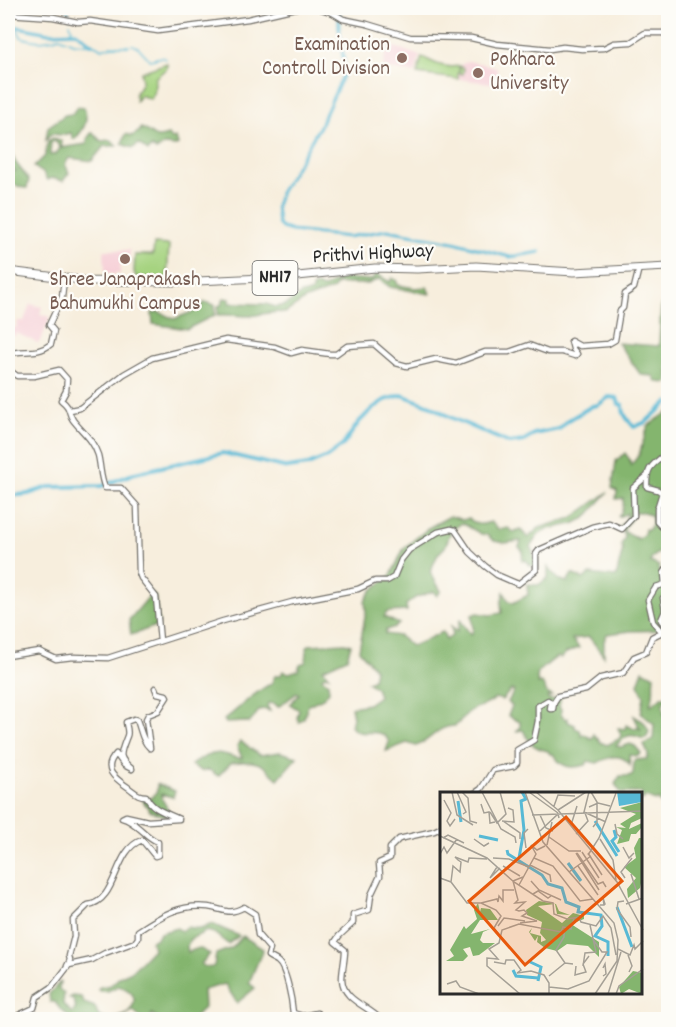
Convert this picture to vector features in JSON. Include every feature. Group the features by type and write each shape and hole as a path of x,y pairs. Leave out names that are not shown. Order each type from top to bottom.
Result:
{"highway":[{"name":"Prithvi Highway","path":"8,271 64,279 175,282 288,277 375,268 417,269 476,266 574,272 669,267"}],"street":[{"path":"8,14 53,17 78,22 90,21 158,31 242,20 296,8"},
{"path":"318,8 339,17 410,37 460,37 550,49 604,48 631,42 645,33 663,33 669,36"},
{"path":"70,410 80,408 124,374 152,358 226,340 275,347 291,353 302,350 336,354 347,346 374,344 396,363 407,366 436,359 456,363 485,352 509,352 529,345 548,352 562,352 575,356 577,354 570,341 579,346 608,344 615,340 620,311 624,308 625,294 634,288 639,268"},
{"path":"8,355 15,351 26,353 42,350 51,344 54,332 49,325 62,297 64,279"},
{"path":"8,369 17,376 60,370 68,381 61,400 70,410 72,419 91,440 97,453 101,480 105,488 121,488 137,506 139,573 141,580 156,597 160,641"},
{"path":"669,450 652,464 647,487 662,493 657,509 657,522 669,533"},
{"path":"8,656 39,651 56,659 108,658 292,602 358,589 375,581 389,580 394,577 401,560 409,550 438,532 451,529 455,530 466,548 485,566 518,584 536,570 536,554 539,550 594,526 609,523 622,528 634,516 633,488 648,476"},
{"path":"476,792 481,789 492,770 514,766 517,763 517,750 534,740 538,706 548,700 551,709 554,707 554,700 560,694 586,690 601,678 623,674 634,657 646,652 651,639 662,632 653,622 648,600 656,587 665,584 664,573 669,567"},
{"path":"669,595 663,598 665,611 661,621 669,629"},
{"path":"656,636 669,634"},
{"path":"16,1020 19,1015 34,1008 37,997 52,987 67,966 74,936 74,920 88,905 95,905 105,897 129,849 141,840 155,856 158,855 158,842 144,830 122,817 148,821 179,819 168,816 149,802 146,796 138,795 119,782 110,767 113,756 116,754 124,765 132,769 123,762 121,757 123,742 127,735 126,722 137,720 140,732 148,748 150,747 147,717 158,711 167,697 157,693 155,688"},
{"path":"381,1020 373,1011 346,993 342,979 345,950 336,941 353,924 353,915 369,910 371,895 380,876 379,863 390,858 390,848 394,843 404,837 440,828"},
{"path":"67,966 92,960 135,942 139,931 162,915 176,909 210,907 231,913 244,907 256,915 258,935 270,949 268,956 276,960 283,969 293,1014 303,1016 317,1013 330,1020"}],"shaded area":[{"name":"Examination Controll Division","path":"387,46 420,56 415,73 383,68"},
{"name":"Pokhara University","path":"468,61 497,67 496,84 458,79 459,66"},
{"path":"104,250 130,250 128,265 120,265 120,274 115,273 113,277 113,274 105,273"},
{"path":"30,304 42,307 40,314 50,317 38,343 16,333 15,336 8,334 8,326 16,328 18,321 24,321"}],"green space":[{"path":"422,57 444,66 459,66 459,73 460,67 464,68 463,74 458,73 458,79 417,74"},
{"path":"167,63 167,68 155,78 154,92 150,99 140,95 136,101 135,94 142,82 141,72"},
{"path":"77,107 84,108 86,121 75,139 71,133 51,134 46,140 48,127 65,115 72,114"},
{"path":"141,128 158,137 168,135 172,139 176,138 178,145 164,145 156,150 151,147 148,151 139,144 133,148 122,143 126,134 132,136"},
{"path":"92,132 101,141 110,140 117,146 104,146 92,161 69,158 65,164 69,173 63,181 51,178 47,180 43,173 34,167 45,156 48,141 53,138 61,141 62,146 60,147 55,141 51,142 50,155 56,154 60,148 87,144 87,139"},
{"path":"11,153 29,180 27,188 8,183 8,174 16,171 8,166 8,154"},
{"path":"154,244 169,245 167,279 136,277 135,255 153,255"},
{"path":"376,274 390,282 392,278 396,280 398,285 415,288 427,287 430,294 390,287 379,279 368,284 339,284 337,278 372,280"},
{"path":"337,281 334,289 306,299 285,313 247,316 218,315 218,306 224,298 230,299 229,303 266,304 276,307 286,305 301,294 312,292 312,288 316,286 324,288"},
{"path":"205,302 215,305 215,315 187,329 153,324 152,313 159,312 174,319 197,310"},
{"path":"661,304 668,305 668,383 656,382 654,376 641,375 618,343 659,346"},
{"path":"668,412 668,463 664,469 668,473 668,490 657,505 655,523 668,533 668,551 658,553 650,562 659,566 658,570 664,573 668,568 668,630 607,634 604,641 604,656 589,637 572,639 579,648 566,653 561,658 554,659 538,672 537,679 538,684 542,683 547,693 552,696 547,697 548,699 553,700 561,696 559,707 561,715 565,719 568,718 568,722 580,730 582,736 584,734 592,739 594,734 600,742 607,745 619,739 621,735 618,728 625,729 626,725 635,729 638,727 641,731 634,716 644,722 649,731 647,737 643,739 628,736 616,746 630,744 641,753 638,756 629,755 630,765 623,758 615,757 597,763 588,761 586,765 580,766 563,765 553,754 532,744 523,730 516,731 520,728 520,722 508,716 512,706 508,702 514,691 511,690 502,700 495,698 490,703 472,710 455,726 444,728 416,746 407,743 386,751 389,742 385,736 355,730 351,726 353,717 351,707 368,704 379,696 376,688 367,682 373,680 375,669 359,650 366,611 365,601 372,590 391,575 404,548 430,527 450,516 463,520 469,518 479,524 491,522 499,530 508,528 513,532 520,529 528,538 539,528 572,518 608,492 586,518 539,534 530,547 538,567 530,565 526,560 522,561 523,551 519,547 521,541 505,543 494,541 462,523 451,531 445,547 438,554 430,572 441,591 437,596 434,591 415,598 406,605 407,611 387,612 384,617 399,624 386,630 385,634 399,636 411,646 443,632 446,640 453,635 451,626 457,632 460,620 471,635 472,615 502,613 501,604 504,592 508,600 513,603 528,595 527,584 538,585 548,578 548,567 558,579 567,582 572,574 583,579 590,574 616,577 623,549 621,545 625,537 620,527 628,513 618,517 622,510 623,498 616,499 617,491 612,488 616,461 625,453 631,465 639,455 648,426","holes":["635,512 644,512 652,516 652,525 648,530 645,529 644,534 638,539 623,531"]},
{"path":"152,593 155,596 159,625 131,635 129,620"},
{"path":"345,643 351,645 347,658 323,669 329,676 324,675 322,678 328,683 329,691 323,698 308,705 304,718 299,722 297,718 299,710 290,704 299,694 297,693 278,707 268,703 270,711 260,710 249,723 226,723 224,720 253,695 271,684 275,676 281,675 283,671 289,673 298,670 300,664 306,662 309,645"},
{"path":"643,670 654,676 650,704 662,697 668,699 663,703 664,715 668,713 668,808 658,799 655,801 646,797 643,799 643,792 620,792 615,784 620,776 633,774 634,760 647,759 648,754 644,744 653,739 654,724 641,713 644,696 638,684"},
{"path":"240,741 260,755 280,752 297,757 278,779 262,765 254,762 231,763 218,776 209,770 201,771 191,765 215,754 242,758 237,746"},
{"path":"157,784 175,791 173,797 161,794 169,811 166,816 150,811 143,801 144,797 152,798 157,791"},
{"path":"212,924 239,936 228,944 214,933 207,931 190,939 187,946 188,952 199,948 210,954 201,964 204,966 214,966 216,954 232,948 243,936 263,949 249,983 255,988 237,1003 225,984 203,990 204,1008 192,1019 158,1019 152,1014 150,1019 142,1019 133,1010 120,1018 72,1019 55,1002 50,1002 49,994 60,982 59,989 64,994 63,1004 72,1013 76,1008 74,1001 69,998 73,996 81,997 84,1003 95,1007 99,1017 118,1018 131,1008 134,1002 133,996 128,990 118,986 108,991 98,990 100,987 111,985 121,976 132,971 153,949 151,941 160,933 177,928 181,931 186,927 201,929"}],"waterway":[{"path":"67,8 70,18"},
{"path":"319,128 345,71 339,27 339,8"},
{"path":"69,32 72,29 70,23"},
{"path":"8,25 49,33 76,32 92,44"},
{"path":"8,30 18,30 21,37 35,41 59,37 73,43 95,45 102,49 111,46 129,46"},
{"path":"132,45 138,47 150,60 161,57 166,59"},
{"path":"306,150 318,129"},
{"path":"280,193 305,152"},
{"path":"280,194 276,206 278,224 292,231 348,237 387,230 454,242 510,257 540,252"},
{"path":"8,496 28,494 49,487 102,486 135,473 223,453 288,468 308,465 327,457 343,445 359,422 372,409 385,400 402,395 431,406 509,443 524,441 534,434 559,429 567,421 609,397 617,398 619,404 623,405 624,414 634,427 646,422 668,402"}],"place":[{"name":"Examination Controll Division","path":"402,58"},
{"name":"Pokhara University","path":"478,73"},
{"name":"Shree Janaprakash Bahumukhi Campus","path":"125,259"}]}
